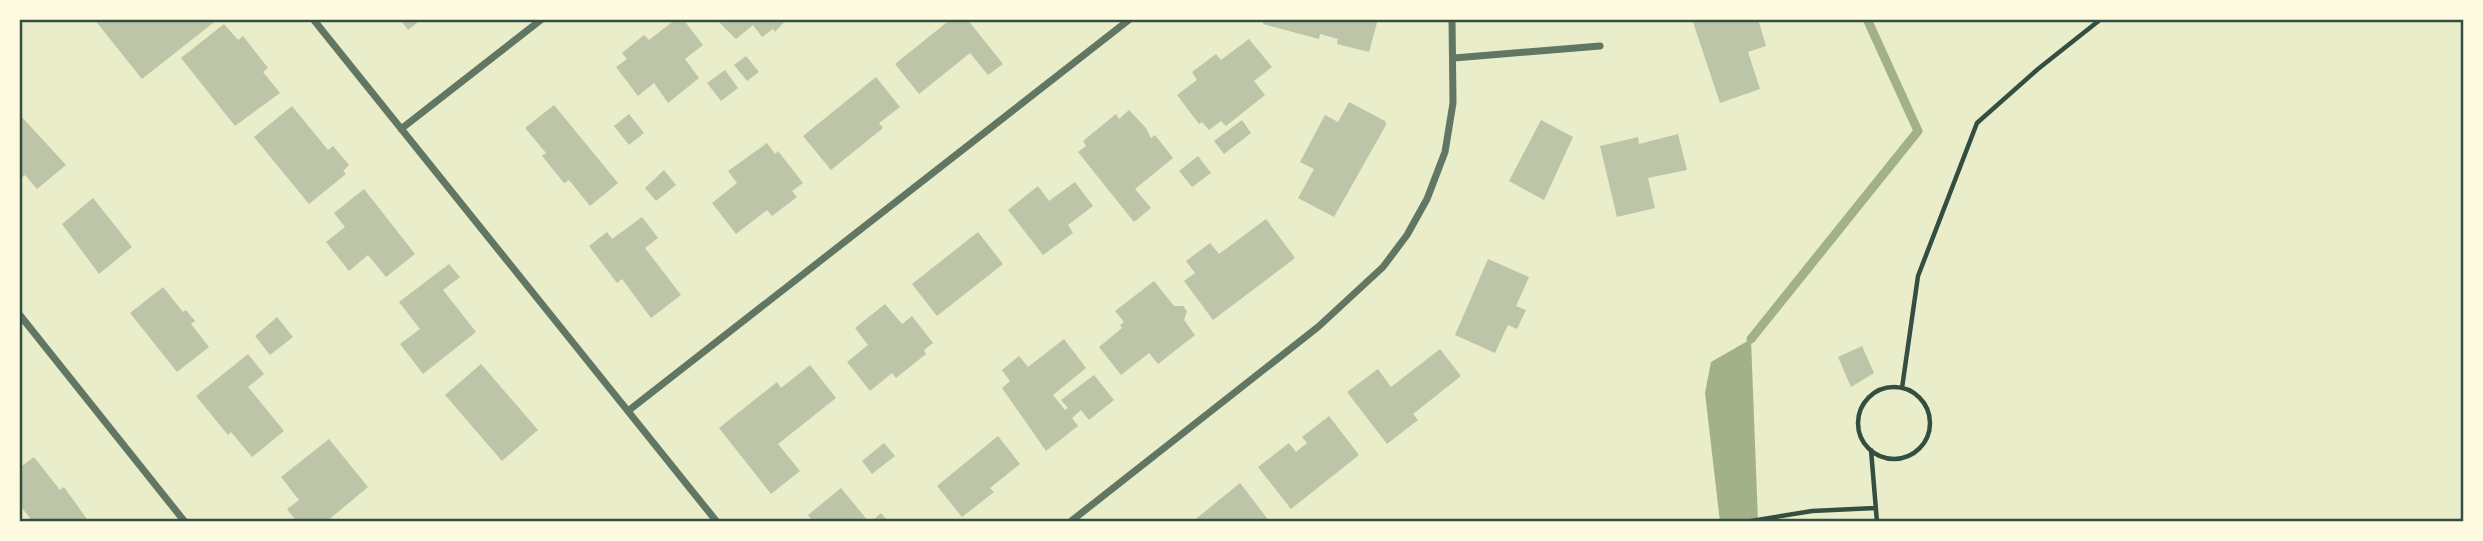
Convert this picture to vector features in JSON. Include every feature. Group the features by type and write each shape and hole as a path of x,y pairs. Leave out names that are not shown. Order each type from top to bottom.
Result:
{"street":[{"path":"313,19 717,522"},
{"path":"401,129 542,19"},
{"path":"628,411 1130,19"},
{"path":"1070,522 1318,327 1383,267 1407,235 1427,200 1445,152 1453,103 1452,19"},
{"path":"1454,58 1600,46"},
{"path":"19,314 185,522"}],"path":[{"path":"1902,388 1918,276 1977,123 2038,69 2101,19"},
{"path":"1902,388 1917,394 1929,411 1929,431 1919,449 1900,458 1880,456 1864,443 1857,424 1862,404 1877,390 1902,388"},
{"path":"1871,450 1877,522"},
{"path":"1745,522 1812,511 1875,508"}],"shaded area":[{"path":"1751,339 1758,522 1720,522 1705,393 1711,362"}],"building":[{"path":"94,19 218,19 142,79"},
{"path":"400,19 422,19 408,30"},
{"path":"676,19 683,19 703,45 685,59 699,78 668,103 654,83 638,96 616,67 627,59 622,53 644,35 649,40"},
{"path":"716,19 787,19 775,32 773,29 762,37 753,25 736,39"},
{"path":"951,19 967,19 1003,64 988,75 970,53 919,94 895,64"},
{"path":"1264,19 1378,19 1369,52 1337,44 1338,39 1320,34 1319,39 1263,24"},
{"path":"1692,19 1739,19 1740,22 1758,19 1766,46 1748,52 1760,89 1720,103"},
{"path":"224,24 238,40 243,36 268,68 263,72 280,93 235,126 181,58"},
{"path":"1249,39 1272,67 1254,81 1265,95 1226,126 1221,121 1209,130 1202,122 1199,124 1177,95 1197,80 1192,72 1216,54 1221,60"},
{"path":"746,56 759,72 747,81 734,65"},
{"path":"725,70 738,88 721,101 707,83"},
{"path":"876,77 900,107 879,123 883,128 831,170 803,136"},
{"path":"1349,102 1385,121 1386,125 1334,217 1298,198 1314,169 1300,162 1325,115 1338,122"},
{"path":"554,105 618,183 590,206 569,180 564,183 542,156 546,153 525,128"},
{"path":"292,106 328,150 333,146 349,165 343,171 346,174 309,204 254,137"},
{"path":"1129,110 1146,128 1151,138 1155,135 1173,158 1135,189 1151,208 1134,222 1078,152 1086,146 1083,141 1116,114 1119,119"},
{"path":"19,114 66,165 37,189 25,175 19,180"},
{"path":"629,114 644,133 629,145 614,126"},
{"path":"1242,120 1251,133 1224,154 1214,141"},
{"path":"1541,120 1573,137 1544,200 1509,181"},
{"path":"1678,134 1687,170 1648,178 1655,208 1617,217 1600,146 1638,137 1639,144"},
{"path":"767,143 775,154 778,151 803,183 792,191 797,197 772,216 767,210 736,234 712,203 737,183 728,171"},
{"path":"1198,156 1211,173 1192,187 1179,171"},
{"path":"664,170 676,185 656,201 645,188"},
{"path":"1075,182 1093,206 1068,225 1073,233 1043,255 1008,210 1038,186 1049,201"},
{"path":"364,189 415,254 386,277 368,255 349,271 326,242 345,227 334,213"},
{"path":"93,198 132,247 99,274 62,224"},
{"path":"642,217 658,238 645,248 681,295 651,318 622,279 617,283 589,246 607,232 612,239"},
{"path":"1266,219 1295,258 1213,320 1184,281 1195,273 1186,261 1210,243 1219,254"},
{"path":"978,232 1003,264 937,316 912,284"},
{"path":"1488,259 1529,277 1516,306 1526,310 1517,329 1508,325 1495,353 1455,335"},
{"path":"449,264 460,277 443,290 476,332 423,374 400,344 420,329 399,302"},
{"path":"1154,281 1174,306 1183,306 1187,311 1184,320 1195,335 1158,364 1149,353 1121,375 1099,347 1122,328 1120,325 1124,322 1115,311"},
{"path":"163,287 183,312 186,310 195,321 191,324 209,347 177,372 130,313"},
{"path":"885,304 902,324 912,316 933,343 924,350 926,354 896,378 892,373 870,391 847,362 868,345 855,328"},
{"path":"277,317 293,337 270,355 255,336"},
{"path":"1064,339 1086,368 1053,395 1065,410 1068,408 1061,400 1094,375 1114,400 1089,420 1081,410 1072,418 1078,426 1046,451 1002,388 1010,381 1002,370 1019,356 1028,367"},
{"path":"1862,346 1874,373 1851,387 1838,357"},
{"path":"1440,349 1461,376 1413,414 1418,420 1387,444 1347,392 1378,369 1391,387"},
{"path":"248,354 264,374 248,387 284,431 252,457 231,432 228,435 196,396"},
{"path":"481,364 538,430 502,461 445,395"},
{"path":"810,365 836,398 778,444 800,471 771,494 719,428 777,382 781,388"},
{"path":"1329,416 1359,455 1291,509 1258,467 1289,443 1296,452 1307,443 1302,437"},
{"path":"998,436 1020,464 990,488 994,492 962,517 937,486"},
{"path":"329,439 368,487 326,522 297,522 287,509 299,500 281,477"},
{"path":"884,443 895,456 872,474 862,461"},
{"path":"34,457 60,490 64,487 89,522 25,522 30,518 19,504 19,468"},
{"path":"1240,483 1270,522 1192,522"},
{"path":"841,488 869,522 813,522 808,515"},
{"path":"881,513 889,522 871,522"}],"waterway":[{"path":"1751,339 1918,131 1867,19"}]}
